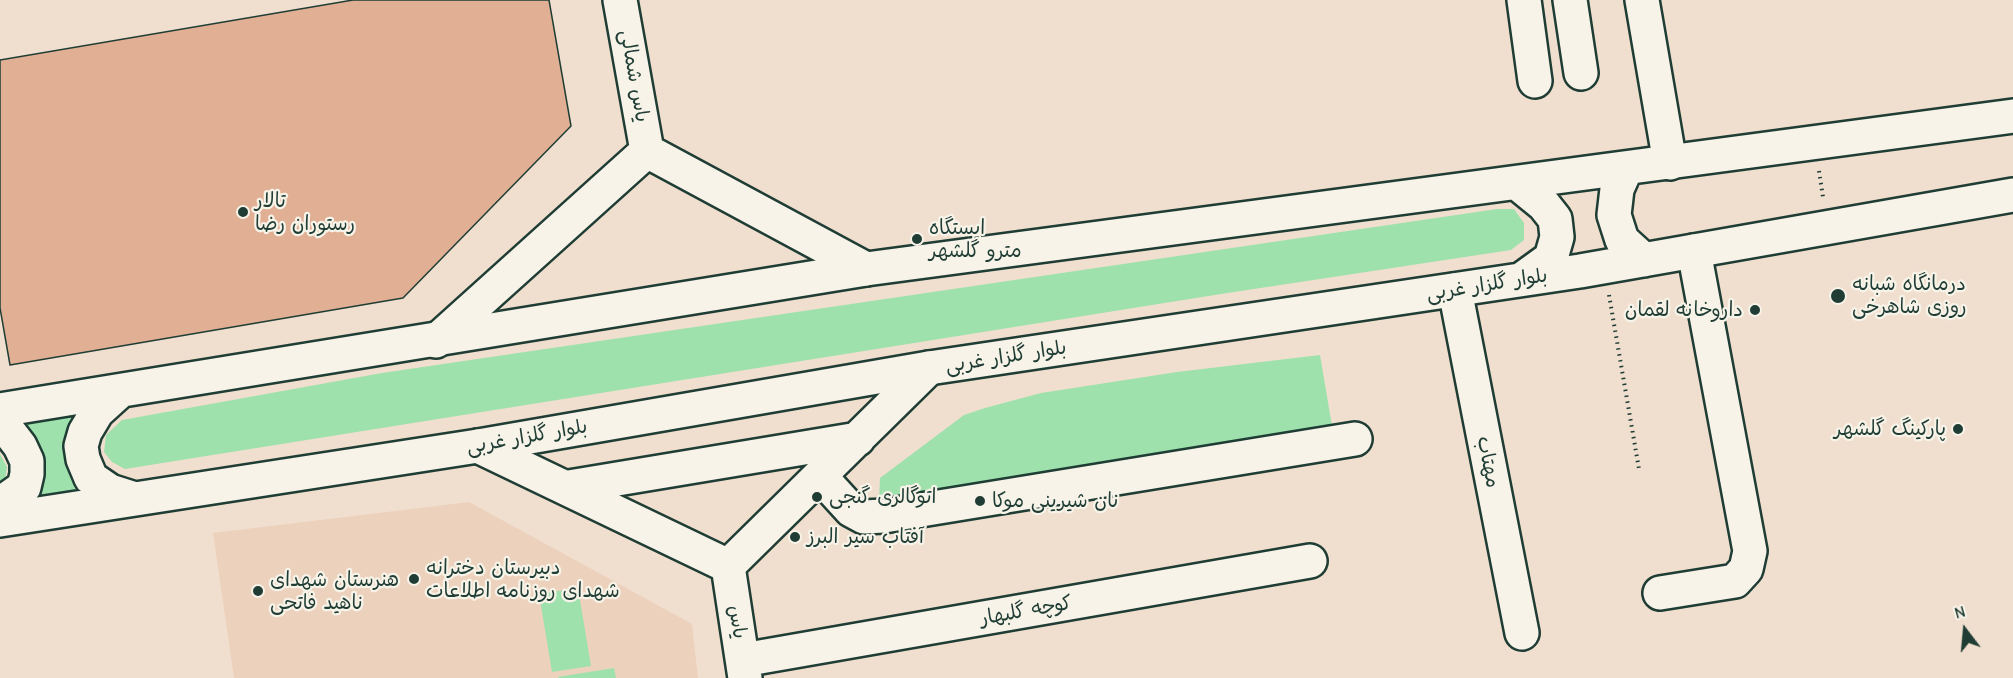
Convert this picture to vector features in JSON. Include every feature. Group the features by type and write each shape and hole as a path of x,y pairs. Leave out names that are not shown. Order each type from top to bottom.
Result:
{"main road":[{"name":"یاس شمالی","path":"620,0 647,152"},
{"path":"1524,0 1535,81"},
{"path":"1570,0 1581,73"},
{"path":"1642,0 1670,163"},
{"path":"0,410 118,393 866,269 2013,117"},
{"path":"436,340 647,152 866,269"},
{"path":"1626,169 1617,189 1614,215 1622,240 1644,260"},
{"path":"1517,183 1545,205 1556,219 1551,258 1522,279"},
{"name":"بلوار گلزار غربی","path":"0,520 478,446 929,368 1605,267 2013,195"},
{"path":"1660,593 1735,580 1746,569 1750,551 1694,251"},
{"name":"مهتاب","path":"1455,290 1522,633"},
{"path":"478,446 569,487 728,566 929,368"},
{"path":"118,393 97,412 85,432 81,446 83,459 91,478 110,491 132,498"},
{"path":"0,430 10,433 20,446 27,461 27,474 24,487 0,504"},
{"path":"569,487 858,439"},
{"path":"820,476 851,510 864,517 884,516 1354,439"},
{"name":"کوچه گلبهار","path":"744,669 1310,561"},
{"name":"یاس","path":"728,566 744,669"}],"path":[{"path":"1815,143 1827,227"},
{"path":"1605,267 1639,469"}],"shaded area":[{"name":"دبیرستان دخترانه شهدای روزنامه اطلاعات","path":"469,502 692,624 698,678 234,678 213,533"}],"green space":[{"path":"1497,209 1514,209 1524,223 1524,240 1511,250 1221,294 125,469 112,462 104,452 106,435 122,420 382,373"},
{"path":"1320,355 1332,426 879,501 880,478 964,415 985,408 1041,393 1177,372"},
{"path":"82,412 67,434 65,457 75,478 93,492 17,505 13,423"},
{"path":"0,454 7,467 5,481 0,484"},
{"path":"578,588 591,666 552,672 539,594"},
{"path":"614,668 616,678 558,678 558,677"}],"building":[{"name":"تالار رستوران رضا","path":"353,0 549,0 571,126 403,298 10,365 0,308 0,60"}],"place":[{"name":"تالار رستوران رضا","path":"243,212"},
{"name":"ایستگاه مترو گلشهر","path":"917,239"},
{"name":"درمانگاه شبانه روزی شاهرخی","path":"1838,296"},
{"name":"داروخانه لقمان","path":"1755,310"},
{"name":"پارکینگ گلشهر","path":"1958,429"},
{"name":"اتوگالری گنجی","path":"817,497"},
{"name":"نان شیرینی موکا","path":"980,501"},
{"name":"آفتاب سیر البرز","path":"795,537"},
{"name":"دبیرستان دخترانه شهدای روزنامه اطلاعات","path":"414,579"},
{"name":"هنرستان شهدای ناهید فاتحی","path":"258,591"}]}
